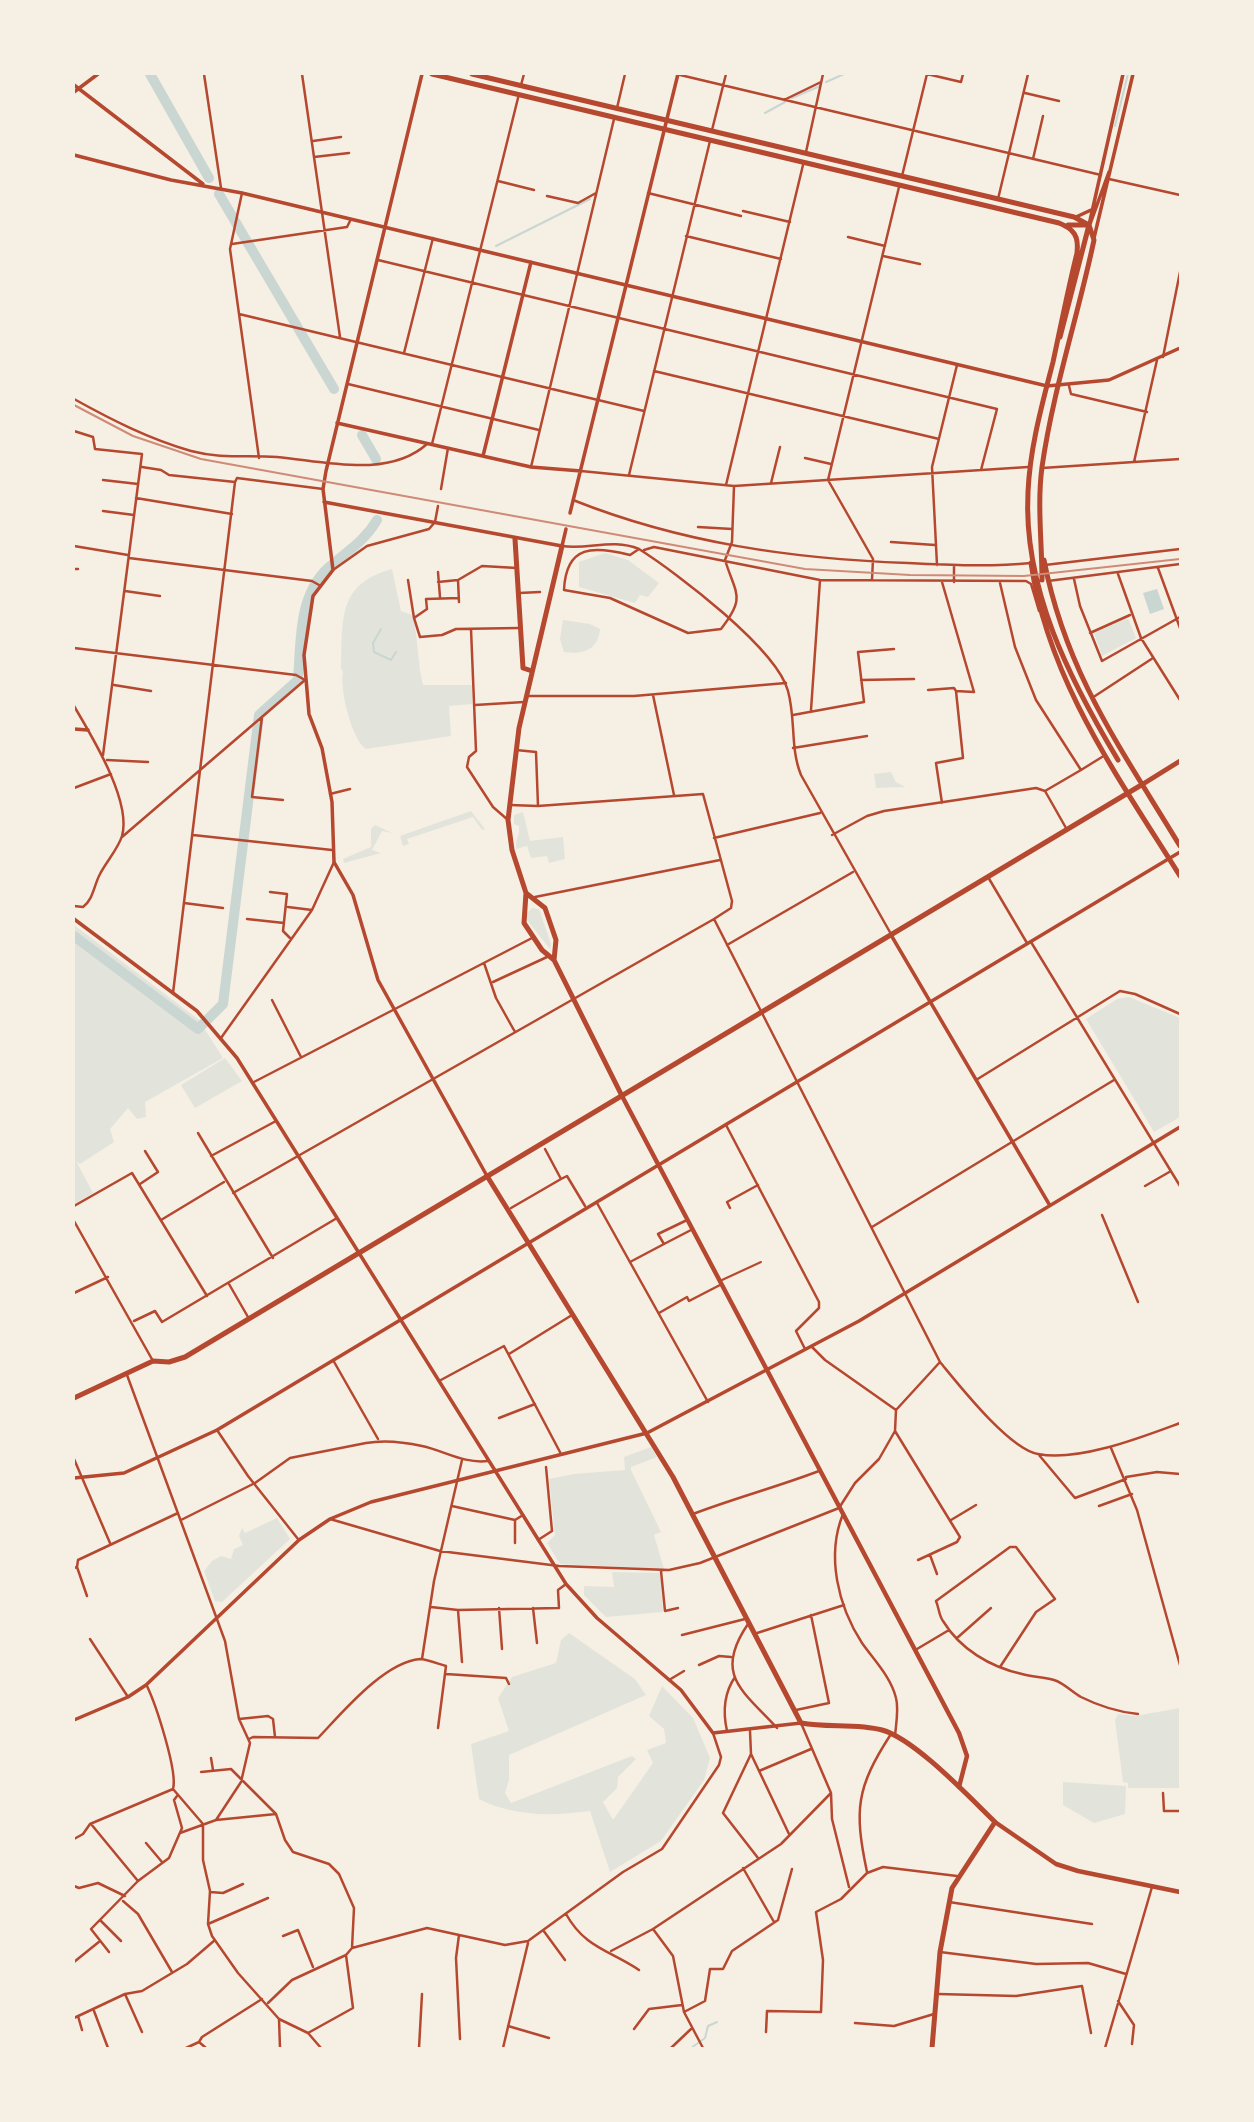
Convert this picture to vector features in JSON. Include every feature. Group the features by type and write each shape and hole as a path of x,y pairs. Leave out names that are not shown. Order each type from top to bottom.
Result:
{"main road":[{"path":"432,74 1059,223 1089,225"},
{"path":"472,74 998,199 1074,218 1089,225 1094,240 1058,387 1042,468 1039,496 1042,590"},
{"path":"1059,223 1073,231 1078,245 1030,467 1028,494 1031,563 1040,614 1064,680 1128,792 1181,876"},
{"path":"1056,347 1066,322 1089,225"},
{"path":"514,539 523,668 532,670"},
{"path":"562,546 525,699 508,820 512,850 526,893 523,918 532,938 551,959 573,999 967,1751 959,1787"},
{"path":"1042,547 1060,629 1077,670 1181,849"},
{"path":"1031,550 1066,667 1118,760"},
{"path":"74,1398 153,1361 169,1362 185,1357 1181,761"},
{"path":"526,893 545,908 557,949 551,959"},
{"path":"487,1176 647,1433 716,1556 752,1634 801,1723 877,1729 893,1735 959,1787 995,1822 1056,1864 1181,1892"},
{"path":"932,2049 935,1994 949,1902 957,1876 995,1822"}],"street":[{"path":"74,92 76,87 98,74"},
{"path":"204,74 221,188"},
{"path":"302,74 340,338"},
{"path":"333,570 323,489 346,383 422,74"},
{"path":"521,85 524,74"},
{"path":"617,108 625,74"},
{"path":"570,513 677,74 1101,175"},
{"path":"712,130 726,74"},
{"path":"806,153 823,74"},
{"path":"902,176 927,74 961,82 963,74"},
{"path":"998,199 1028,74"},
{"path":"1089,225 1122,74"},
{"path":"1094,240 1133,74"},
{"path":"784,100 821,82"},
{"path":"76,87 205,185"},
{"path":"1023,92 1059,101"},
{"path":"74,399 116,423 162,442 226,458 328,464 395,461 404,459 430,444 520,94"},
{"path":"531,467 615,116"},
{"path":"1033,159 1043,116"},
{"path":"312,141 341,137"},
{"path":"629,475 710,139"},
{"path":"314,157 349,153"},
{"path":"74,155 171,180 242,192 1047,386 1069,386 1109,380 1181,348"},
{"path":"726,485 804,162"},
{"path":"1089,225 1096,216 1113,163"},
{"path":"1109,179 1181,195"},
{"path":"498,181 534,190"},
{"path":"872,580 873,562 828,480 900,185"},
{"path":"242,192 230,244 259,458"},
{"path":"547,196 578,203 596,193"},
{"path":"648,193 790,222"},
{"path":"1074,218 1086,215 1093,205"},
{"path":"230,244 349,226 351,219"},
{"path":"686,236 781,258"},
{"path":"848,237 885,246"},
{"path":"404,354 433,238"},
{"path":"883,256 920,264"},
{"path":"377,260 997,409 981,470"},
{"path":"483,456 531,262"},
{"path":"1163,357 1181,272"},
{"path":"239,314 644,411"},
{"path":"1134,462 1157,360"},
{"path":"937,565 931,474 957,365"},
{"path":"654,370 939,439"},
{"path":"346,383 539,429"},
{"path":"1069,386 1071,394 1147,412"},
{"path":"337,423 531,467 726,485 1030,467"},
{"path":"74,431 93,437 95,449 142,454 103,755"},
{"path":"771,484 780,447"},
{"path":"441,489 448,448"},
{"path":"804,458 831,464"},
{"path":"1042,468 1181,459"},
{"path":"141,467 161,470 169,475 235,482"},
{"path":"173,993 235,482 237,478 323,489"},
{"path":"103,480 138,484"},
{"path":"734,485 732,528 725,560 738,595 735,611 719,631 691,634 610,598 564,590 570,561 576,554 607,548 630,555 654,547 725,560 820,580 1029,582 1040,614"},
{"path":"136,498 232,513"},
{"path":"573,500 644,526 729,545 873,562 954,566 1031,563"},
{"path":"324,502 514,539 582,547 615,542 641,550 758,644 786,683 793,715 793,748 801,775 820,813 1050,1205"},
{"path":"438,506 435,523 429,529 367,546 333,570 319,585 313,596 307,635 305,680 309,715 322,748 330,794 334,862 353,895 373,970 487,1176"},
{"path":"103,511 134,515"},
{"path":"698,527 732,528"},
{"path":"562,546 566,529"},
{"path":"891,542 935,545"},
{"path":"74,546 129,557 312,581 319,585"},
{"path":"1045,565 1181,549"},
{"path":"1048,581 1181,564"},
{"path":"439,582 458,580 482,566 517,568"},
{"path":"954,566 954,582"},
{"path":"1158,568 1181,628"},
{"path":"438,572 440,598"},
{"path":"1118,574 1130,615 1141,638 1181,700"},
{"path":"1074,579 1102,661 1181,617"},
{"path":"408,580 420,637 471,629 522,627"},
{"path":"414,618 427,609 426,599 459,600 458,580"},
{"path":"811,711 820,580"},
{"path":"928,690 954,688 956,691 974,692 942,582"},
{"path":"1000,583 1015,647 1036,700 1081,770"},
{"path":"125,591 160,596"},
{"path":"519,593 540,592"},
{"path":"1090,632 1130,615"},
{"path":"471,629 476,751 469,757 467,767 493,807 508,820"},
{"path":"74,648 296,675 305,680"},
{"path":"793,715 864,702 858,652 894,649"},
{"path":"1095,696 1153,658"},
{"path":"861,680 914,679"},
{"path":"74,906 83,907 89,903 98,877 122,837 305,680"},
{"path":"475,705 525,699 653,695 786,683"},
{"path":"114,685 151,691"},
{"path":"943,803 936,763 963,758 956,691"},
{"path":"653,695 674,795"},
{"path":"74,706 111,774 123,822 122,837"},
{"path":"262,717 252,797 283,800"},
{"path":"74,729 88,730"},
{"path":"793,748 867,736"},
{"path":"516,750 536,752 538,806"},
{"path":"1045,791 1102,757"},
{"path":"106,761 148,762"},
{"path":"74,788 111,774"},
{"path":"832,835 875,814 1036,788 1045,791 1067,830"},
{"path":"330,794 350,789"},
{"path":"233,1193 731,908 732,901 703,794 538,806 510,805"},
{"path":"714,838 820,813"},
{"path":"193,835 332,850"},
{"path":"74,1478 124,1473 217,1430 530,1245 1181,849"},
{"path":"532,898 720,860"},
{"path":"221,1038 312,910 334,862"},
{"path":"727,945 853,872"},
{"path":"988,877 1181,1186"},
{"path":"270,892 287,894 283,931 291,939"},
{"path":"184,903 223,908"},
{"path":"286,907 312,910"},
{"path":"74,919 197,1011 221,1038 277,1121 566,1584 597,1618 696,1706 713,1733 721,1757 719,1766 662,1849 528,1941 505,1945 426,1928 352,1948 346,1955 292,1980 268,2003"},
{"path":"247,919 284,923"},
{"path":"714,919 940,1362 972,1402 1025,1450 1039,1455 1111,1448 1181,1423"},
{"path":"252,1083 532,938"},
{"path":"493,982 551,959"},
{"path":"484,963 493,982 496,998 515,1032"},
{"path":"976,1080 1120,992 1135,993 1181,1014"},
{"path":"272,1000 301,1058"},
{"path":"1174,1011 1181,1006"},
{"path":"871,1228 1114,1080"},
{"path":"211,1156 277,1121"},
{"path":"726,1125 819,1302 818,1307 796,1331 806,1350"},
{"path":"74,1720 128,1697 146,1685 299,1540 330,1518 371,1502 647,1433 806,1350 905,1294 1181,1127"},
{"path":"198,1133 273,1258"},
{"path":"544,1149 561,1179"},
{"path":"139,1184 158,1172 145,1151"},
{"path":"1145,1186 1171,1171"},
{"path":"74,1206 132,1173 207,1296"},
{"path":"511,1208 567,1176 585,1206"},
{"path":"161,1220 225,1181"},
{"path":"730,1208 727,1202 758,1185"},
{"path":"597,1203 708,1402"},
{"path":"1102,1215 1138,1303"},
{"path":"134,1321 155,1311 162,1322 337,1219"},
{"path":"74,1221 134,1321 153,1361"},
{"path":"663,1244 659,1234 685,1221"},
{"path":"630,1262 691,1230"},
{"path":"74,1293 108,1277"},
{"path":"659,1313 687,1297 689,1301 720,1283"},
{"path":"229,1284 249,1319"},
{"path":"509,1354 573,1314"},
{"path":"439,1381 504,1346 562,1455"},
{"path":"812,1346 825,1360 896,1410"},
{"path":"333,1360 378,1441"},
{"path":"330,1518 440,1551 554,1566 661,1571 700,1563 839,1507 855,1483 879,1459 895,1431 896,1410 940,1362"},
{"path":"126,1372 225,1641 239,1719 249,1739 249,1756 241,1782 216,1820"},
{"path":"499,1418 536,1404"},
{"path":"217,1430 299,1540"},
{"path":"895,1431 960,1539 918,1560"},
{"path":"181,1520 255,1483 290,1458 378,1441 423,1446 463,1460 488,1461"},
{"path":"1111,1448 1132,1494 1181,1665"},
{"path":"1039,1455 1075,1498 1126,1478 1157,1472 1181,1474"},
{"path":"74,1459 110,1544"},
{"path":"422,1658 440,1551 463,1460"},
{"path":"538,1540 552,1531 546,1467"},
{"path":"693,1514 727,1501 758,1494 820,1470"},
{"path":"1100,1506 1132,1494"},
{"path":"951,1520 976,1505"},
{"path":"452,1506 515,1520 523,1515"},
{"path":"87,1597 75,1567 78,1560 178,1513"},
{"path":"843,1514 835,1560 844,1605 854,1630 897,1699 893,1735 873,1762 861,1795 859,1835 867,1873"},
{"path":"515,1520 515,1543"},
{"path":"1000,1667 1036,1612 1055,1599 1018,1548 1010,1547 936,1601 941,1618 949,1630 970,1653 1000,1667 1018,1674 1055,1680 1082,1697 1110,1709 1138,1714"},
{"path":"930,1555 937,1574"},
{"path":"661,1571 665,1611 678,1608"},
{"path":"431,1607 458,1610 559,1608 557,1593 566,1584"},
{"path":"752,1634 844,1605"},
{"path":"499,1608 502,1649"},
{"path":"533,1608 537,1643"},
{"path":"957,1638 990,1608"},
{"path":"458,1610 462,1662"},
{"path":"795,1710 829,1703 811,1615"},
{"path":"682,1635 746,1621"},
{"path":"746,1621 731,1657 736,1677 744,1696 777,1728"},
{"path":"914,1651 949,1630"},
{"path":"90,1639 128,1697"},
{"path":"699,1665 719,1656 731,1657"},
{"path":"249,1739 318,1738 357,1697 388,1671 422,1658 446,1666 438,1728"},
{"path":"669,1680 684,1671"},
{"path":"446,1674 506,1678 509,1684"},
{"path":"727,1731 724,1714 730,1685 736,1677"},
{"path":"74,1839 83,1834 90,1824 173,1789 176,1781 171,1760 146,1685"},
{"path":"239,1719 273,1719 275,1737"},
{"path":"713,1733 777,1728 801,1723 831,1793 832,1819 849,1888"},
{"path":"750,1731 751,1754 789,1834"},
{"path":"759,1771 811,1749"},
{"path":"751,1754 723,1813 758,1858"},
{"path":"211,1758 213,1770"},
{"path":"201,1772 231,1769 241,1782 276,1814 285,1840 293,1852 329,1864 345,1885 354,1908 352,1948"},
{"path":"173,1789 203,1824 203,1860 210,1892 208,1924 215,1940 279,2019 308,2033 321,2049"},
{"path":"611,1951 653,1929 781,1844 831,1793"},
{"path":"1163,1793 1164,1811 1181,1811"},
{"path":"109,1952 91,1929 138,1881 169,1858 182,1828 174,1800 177,1796"},
{"path":"180,1833 216,1820 276,1814"},
{"path":"90,1824 138,1881"},
{"path":"146,1843 162,1862"},
{"path":"766,2032 766,2011 821,2012 823,1959 816,1913 841,1899 849,1888 867,1873 883,1867 957,1876"},
{"path":"743,1868 775,1923"},
{"path":"684,2012 705,2001 710,1969 723,1969 732,1951 775,1923 792,1870"},
{"path":"74,1886 79,1888 98,1883 123,1898 138,1914 172,1972"},
{"path":"210,1892 223,1893 243,1884"},
{"path":"1105,2049 1152,1886"},
{"path":"208,1924 268,1899"},
{"path":"949,1902 1092,1924"},
{"path":"566,1914 584,1940 611,1951 639,1970"},
{"path":"101,1921 121,1941"},
{"path":"653,1929 673,1956 684,2012 703,2049"},
{"path":"283,1936 298,1930 313,1968"},
{"path":"543,1930 565,1960"},
{"path":"459,1935 456,1958 460,2039"},
{"path":"82,2030 76,2017 94,2011 125,1994 142,1991 187,1964 215,1940"},
{"path":"74,1962 100,1941"},
{"path":"503,2049 528,1941"},
{"path":"940,1952 1036,1964 1088,1964 1126,1974"},
{"path":"308,2033 353,2008 346,1955"},
{"path":"935,1994 1016,1996 1082,1986 1091,2033"},
{"path":"125,1994 142,2032"},
{"path":"419,2049 422,1994"},
{"path":"186,2049 262,1999"},
{"path":"1118,2001 1134,2025 1132,2044"},
{"path":"634,2029 649,2009 682,2005"},
{"path":"94,2011 108,2049"},
{"path":"855,2023 894,2025 934,2014"},
{"path":"279,2019 280,2049"},
{"path":"508,2026 549,2038"},
{"path":"671,2049 691,2029"},
{"path":"200,2042 206,2049"}],"lane":[{"path":"720,1283 761,1262"}],"shaded area":[{"path":"605,553 628,560 659,583 648,597 640,595 635,603 579,587 579,562"},
{"path":"392,569 401,611 412,615 423,685 472,685 472,704 449,706 451,736 366,749 356,736 345,701 341,669 343,621 346,607 361,584"},
{"path":"1157,589 1164,609 1150,614 1143,593"},
{"path":"1128,618 1136,638 1102,656 1094,633"},
{"path":"563,620 590,624 600,629 593,646 583,652 564,652 560,639"},
{"path":"891,772 896,782 905,787 876,788 874,774"},
{"path":"471,811 485,829 482,830 473,817 407,839 409,844 403,846 400,836"},
{"path":"523,812 530,841 563,837 565,859 549,863 547,856 531,858 527,846 516,849 519,826 514,824 514,815"},
{"path":"375,825 392,833 382,831 372,850 381,853 344,863 343,859 371,847 371,829"},
{"path":"532,908 539,909 551,944 550,949 527,920 527,913"},
{"path":"74,925 199,1020 223,1058 145,1102 146,1117 137,1119 128,1108 110,1129 114,1142 80,1164 76,1161 93,1193 74,1204"},
{"path":"1129,997 1180,1018 1180,1117 1154,1132 1086,1019 1117,999"},
{"path":"225,1058 242,1081 195,1108 181,1085"},
{"path":"651,1447 657,1457 631,1467 631,1470 661,1532 654,1535 664,1569 560,1564 547,1543 555,1535 549,1479 625,1470 624,1457"},
{"path":"277,1518 290,1539 222,1602 215,1601 204,1571 212,1561 221,1556 231,1559 234,1549 243,1545 239,1536 242,1528 245,1533"},
{"path":"612,1572 660,1573 663,1612 606,1617 584,1595 584,1586 614,1587"},
{"path":"569,1633 635,1679 646,1695 509,1755 509,1780 505,1793 511,1803 632,1756 636,1759 618,1777 617,1788 603,1802 613,1820 653,1763 647,1750 666,1743 664,1729 649,1716 662,1686 693,1718 710,1758 704,1780 661,1841 610,1872 590,1811 533,1814 506,1809 479,1799 471,1744 509,1731 498,1698 512,1677 556,1663 561,1640"},
{"path":"1180,1708 1180,1788 1128,1788 1128,1783 1123,1782 1115,1720 1118,1714 1135,1716"},
{"path":"1063,1782 1126,1786 1125,1814 1094,1823 1063,1805"}],"waterway":[{"path":"150,74 209,178"},
{"path":"826,82 844,74"},
{"path":"1115,126 1128,74"},
{"path":"792,98 820,86"},
{"path":"765,113 785,102"},
{"path":"219,194 334,389"},
{"path":"496,246 590,199"},
{"path":"362,435 376,459"},
{"path":"74,936 198,1029 223,1004 259,715 298,680 303,620 311,592 318,579 361,541 377,520"},
{"path":"381,629 373,643 374,652 391,660 396,652"},
{"path":"691,2048 705,2038 708,2026 717,2022"}],"railway":[{"path":"74,405 133,436 201,459 805,569 910,575 1024,576 1180,559"}]}
